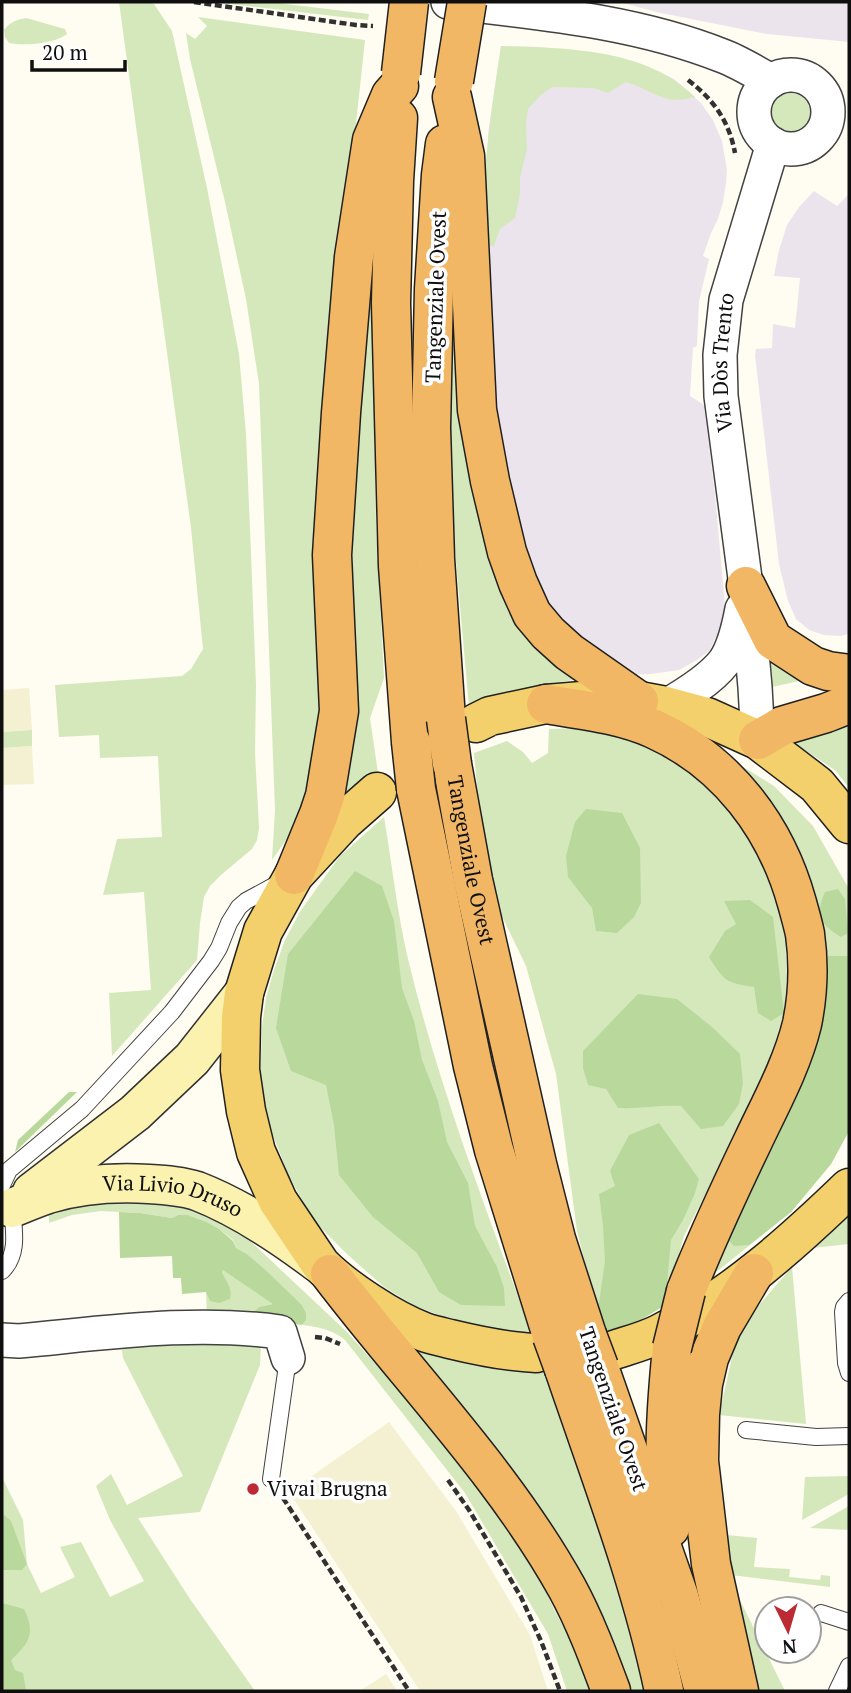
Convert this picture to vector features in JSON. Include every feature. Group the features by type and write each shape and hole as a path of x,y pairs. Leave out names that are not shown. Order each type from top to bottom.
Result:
{"highway":[{"name":"Tangenziale Ovest","path":"467,2 441,175 434,289 432,428 435,559 461,721 452,764 473,880 556,1239 575,1352 664,1691"},
{"name":"Tangenziale Ovest","path":"397,14 400,80 391,303 398,566 416,789 472,1066 494,1150 575,1352 679,1596 704,1691"},
{"path":"294,875 325,796 339,710 332,555 354,257 372,140 400,80"},
{"path":"453,89 465,156 477,410 507,552 532,614 548,633 569,653 652,703"},
{"path":"746,586 773,640 813,666 849,674"},
{"path":"546,704 611,715 653,729 696,753 722,775 758,816 777,847 792,886 805,933 806,1001 791,1059 714,1221 686,1291 672,1348 666,1407 666,1501 679,1596"},
{"path":"758,740 782,726 849,704"},
{"path":"325,1269 499,1484 568,1589 611,1691"},
{"path":"739,1691 710,1564 699,1461 700,1414 709,1358 722,1327 754,1273"}],"main road":[{"path":"461,721 546,704 594,700 652,703 706,717 758,740 817,785 849,824"},
{"path":"377,792 344,821 294,875 263,931 244,993 241,1017 240,1070 256,1152 278,1201 325,1269 368,1302 424,1332 513,1352 575,1352 657,1335 708,1307 754,1273 849,1188"},
{"name":"Via Livio Druso","path":"5,1202 135,1113 192,1059 244,993"},
{"name":"Via Livio Druso","path":"5,1202 90,1185 175,1185 196,1191 246,1215 283,1236 325,1269"}],"street":[{"path":"447,2 550,13 673,38 726,57 771,81"},
{"path":"787,75 799,76 818,87 836,91 827,109 827,120 822,130 815,139 805,145 784,148 774,145 764,138 758,128 754,105 759,94 771,81 787,75"},
{"name":"Via Dòs Trento","path":"758,740 746,586 721,396 720,355 726,300 774,145"},
{"name":"Via Dòs Trento","path":"652,703 698,686 725,661 737,633 746,586"},
{"path":"2,1340 19,1341 191,1327 248,1328 284,1345"}],"lane":[{"path":"2,1272 9,1264 15,1237 5,1202 9,1170 82,1109 172,1012 211,961 239,907 294,875"},
{"path":"849,1301 844,1312 846,1363 849,1373"},
{"path":"271,1479 284,1345"},
{"path":"746,1430 816,1437 849,1436"},
{"path":"823,1614 849,1622"},
{"path":"837,1691 849,1666"}],"path":[{"path":"194,2 356,25 397,14"},
{"path":"685,78 712,100 732,136 736,162"},
{"path":"284,1345 325,1338 341,1344"},
{"path":"271,1479 409,1691"},
{"path":"447,1479 469,1510 521,1597 560,1691"}],"shaded area":[{"path":"620,2 849,2 849,42 767,34 656,12"},
{"path":"501,46 539,47 618,57 660,72 674,79 701,103 713,120 722,141 727,170 726,183 718,219 703,256 709,259 699,301 697,346 693,348 690,396 704,405 725,606 723,624 709,651 679,670 629,675 605,667 530,586 488,372 488,133"},
{"path":"814,191 837,206 849,194 849,634 840,636 809,630 796,619 788,601 779,564 755,355 756,349 772,348 773,324 795,328 800,278 774,276 787,225"},
{"path":"29,688 32,730 2,732 2,690"},
{"path":"32,746 34,784 2,785 2,748"},
{"path":"389,1422 456,1511 530,1635 548,1691 420,1691 289,1492"},
{"path":"386,1674 397,1691 360,1691"}],"green space":[{"path":"119,2 154,4 172,31 207,188 239,354 246,434 259,828 252,849 210,886 204,897 197,960 112,1056 109,993 151,990 144,892 103,895 117,839 162,837 158,756 100,758 99,735 59,737 55,685 182,676 191,669 203,649 191,528"},
{"path":"212,2 269,2 369,14 368,20"},
{"path":"198,17 365,40 337,301 320,430 317,519 324,713 318,769 293,830 272,860 275,810 259,384 246,299 190,59 186,33 195,39 207,26"},
{"path":"26,18 65,29 67,34 39,43 9,43 4,30 13,22"},
{"path":"501,46 578,50 629,60 675,81 695,97 670,99 626,82 608,93 593,88 552,87 528,109 527,149 515,218 500,229 494,246 482,246 485,171"},
{"path":"790,93 798,94 804,99 809,105 809,121 804,127 798,132 790,133 782,132 776,127 771,121 770,113 771,105 776,99 782,94"},
{"path":"370,258 373,274 376,525 384,678 370,718 378,773 336,802 344,602"},
{"path":"453,258 479,490 587,679 526,688 469,707 450,493 446,394"},
{"path":"769,648 808,679 772,687"},
{"path":"849,726 849,788 836,771 792,741"},
{"path":"587,728 626,737 656,751 712,787 753,839 780,900 787,977 784,1013 770,1060 741,1125 684,1236 665,1305 603,1334 577,1231 556,1074 526,966 499,910 481,828 474,753 507,741 523,752 532,763 548,753 549,729"},
{"path":"32,730 32,746 2,748 2,732"},
{"path":"714,749 774,786 813,826 849,889 849,1131 831,1164 791,1212 705,1281 820,987"},
{"path":"586,809 622,813 640,848 641,903 634,917 617,933 596,931 592,908 568,877 566,856 575,822"},
{"path":"384,817 401,924 420,1007 465,1150 533,1337 463,1324 415,1306 384,1287 313,1220 289,1176 272,1133 260,1089 262,1027 274,970 285,940 301,910 340,856"},
{"path":"355,871 382,886 394,921 402,988 414,1021 422,1060 438,1101 447,1142 468,1183 475,1226 497,1267 504,1288 505,1306 461,1305 439,1292 417,1253 373,1217 339,1175 334,1125 326,1085 291,1071 276,1028 288,954"},
{"path":"838,889 845,899 848,933 841,937 828,928 820,913 825,892"},
{"path":"750,900 773,917 784,1013 771,1021 758,1013 754,987 727,979 709,957 725,931 736,924 724,901"},
{"path":"828,956 849,958 849,1131 831,1164 791,1212 749,1245 734,1246 724,1235 820,987"},
{"path":"638,994 677,999 740,1054 743,1083 739,1104 723,1126 701,1129 681,1106 618,1108 606,1089 588,1085 583,1068 583,1051"},
{"path":"69,1092 77,1092 15,1152 18,1140"},
{"path":"659,1123 699,1179 683,1220 671,1240 665,1305 636,1322 603,1334 599,1303 605,1261 599,1194 615,1186 610,1171 629,1135"},
{"path":"164,1199 212,1216 247,1238 347,1332 482,1484 530,1557 581,1661 592,1691 567,1691 548,1634 465,1493 345,1340 325,1329 302,1325 306,1320 306,1313 302,1305 268,1272 236,1248 233,1240 219,1229 178,1215 172,1218 101,1211 72,1215 49,1223 49,1209 68,1203"},
{"path":"119,1212 172,1218 187,1215 219,1229 233,1241 236,1248 268,1272 302,1305 306,1320 302,1325 255,1319 253,1313 259,1307 273,1304 223,1270 230,1288 230,1299 219,1303 210,1301 206,1292 182,1294 181,1278 173,1278 172,1256 120,1258"},
{"path":"849,1214 849,1244 812,1248"},
{"path":"792,1267 806,1424 719,1415 735,1344 746,1320"},
{"path":"223,1269 274,1304 263,1306 253,1313 207,1317 206,1292 224,1277"},
{"path":"191,1338 261,1346 260,1365 200,1512 138,1518 190,1599 255,1691 2,1691 2,1477 23,1520 27,1564 41,1593 75,1577 60,1547 81,1542 110,1597 144,1581 110,1520 96,1486 111,1474 127,1505 183,1476 123,1358 121,1343"},
{"path":"411,1350 480,1367 544,1370 613,1560 647,1691 627,1691"},
{"path":"849,1476 849,1494 802,1520 805,1477"},
{"path":"849,1506 849,1530 810,1528"},
{"path":"2,1513 11,1521 27,1564 22,1570 2,1570"},
{"path":"717,1536 757,1538 754,1567 790,1569 789,1577 820,1580 821,1575 830,1576 830,1587 722,1574"},
{"path":"734,1588 753,1626 753,1665 772,1665 785,1691 752,1691"},
{"path":"2,1603 24,1609 30,1625 29,1638 11,1660 15,1670 23,1673 24,1691 2,1691"}],"place":[{"name":"Vivai Brugna","path":"253,1489"}]}
